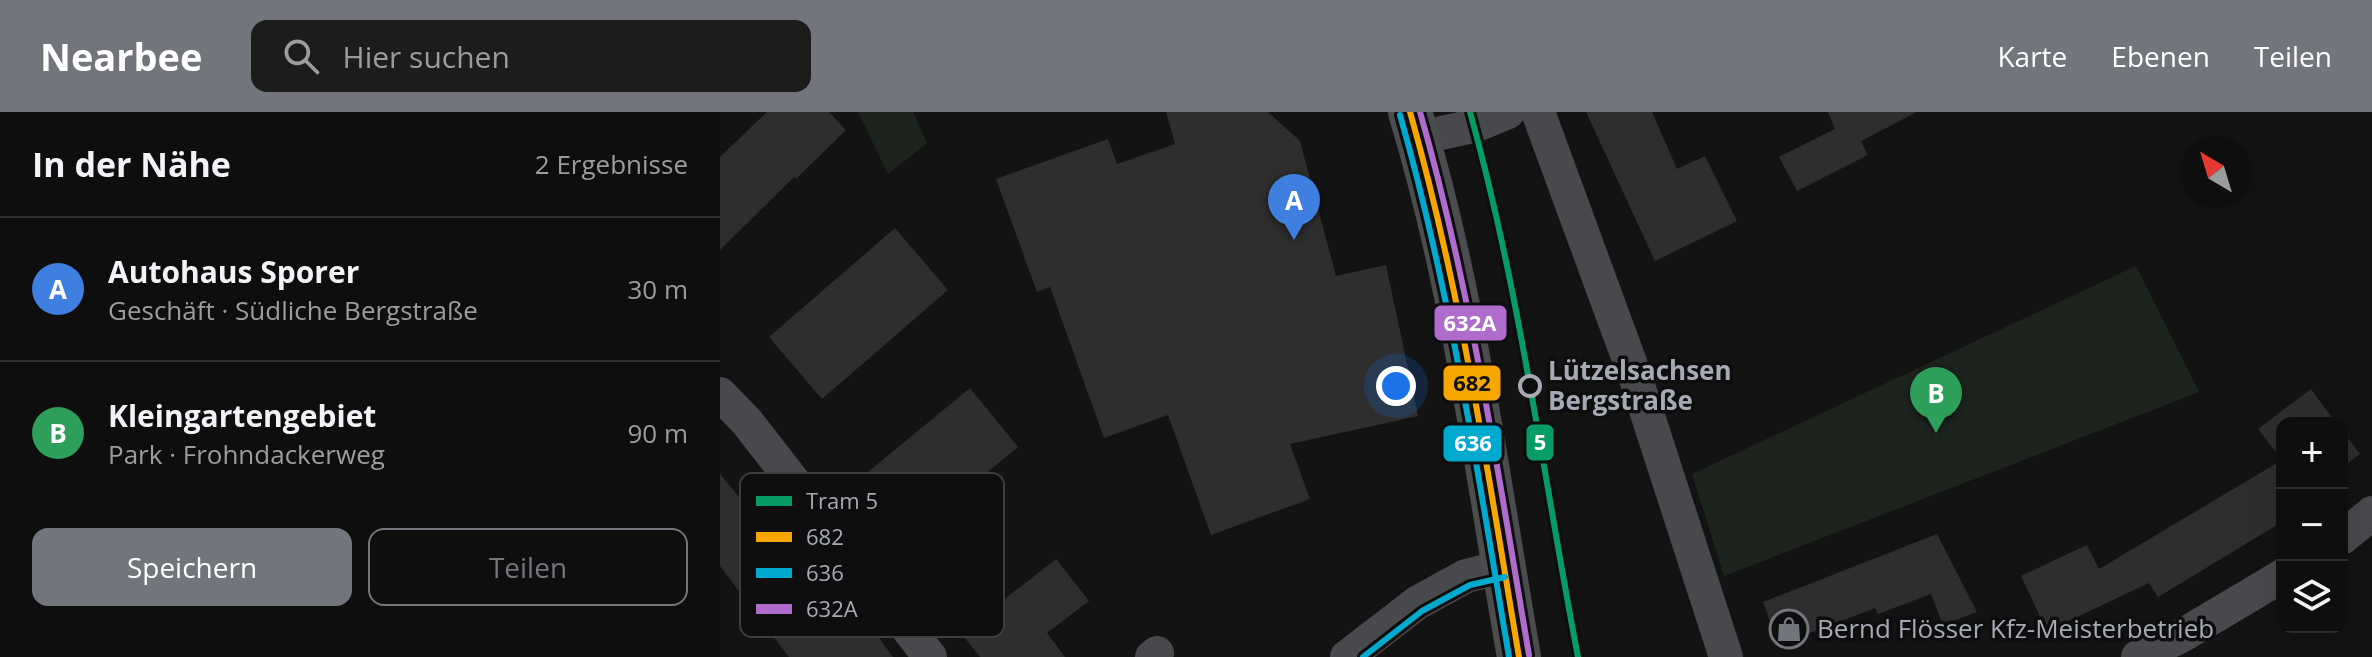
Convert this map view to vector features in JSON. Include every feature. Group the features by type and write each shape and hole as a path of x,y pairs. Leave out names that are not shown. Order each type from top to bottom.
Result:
{"main road":[{"path":"1417,135 1455,293 1519,657"}],"street":[{"path":"1417,135 1474,126 1508,112"},
{"path":"1538,112 1635,376 1726,657"},
{"path":"720,394 747,422 787,473"},
{"path":"2348,533 2372,513"},
{"path":"1347,657 1417,603 1466,576 1503,567"},
{"path":"2138,657 2183,635 2276,580"},
{"path":"914,637 930,657"}],"shaded area":[{"path":"858,112 913,112 927,143 888,174"},
{"path":"2136,266 2199,392 1724,576 1692,474"}],"building":[{"path":"767,112 829,112 846,130 720,250 720,157"},
{"path":"1166,112 1268,112 1300,141 1336,276 1386,265 1418,416 1290,444 1310,499 1211,535 1168,415 1104,438 1050,287 1037,292 996,179 1108,139 1117,164 1175,144"},
{"path":"1586,112 1652,112 1677,169 1705,156 1737,221 1655,261"},
{"path":"1828,112 1917,112 1861,141 1868,155 1797,191 1779,157 1835,129"},
{"path":"895,228 948,290 822,399 769,337"},
{"path":"970,388 1018,447 986,473 868,472"},
{"path":"2311,389 2332,417 2276,417 2276,452 2258,429"},
{"path":"2348,438 2360,454 2348,463"},
{"path":"2276,464 2276,526 2158,597 2149,583 2047,631 2021,576 2087,545 2099,569"},
{"path":"720,474 740,498 740,592 720,566"},
{"path":"1937,534 1977,612 1943,625 1931,594 1878,614 1875,608 1779,645 1763,602"},
{"path":"1056,559 1089,601 1047,633 1065,657 980,657 964,637 1004,637 1004,600"},
{"path":"774,637 878,637 893,657 789,657"}],"tram line":[{"name":"5","path":"1470,112 1488,179 1517,315 1578,657"}],"transit line":[{"name":"682","path":"1410,112 1459,315 1519,657"},
{"name":"632A","path":"1420,112 1469,314 1529,655"},
{"name":"636","path":"1400,115 1449,317 1509,657"},
{"name":"636","path":"1363,657 1422,611 1470,585 1505,577"}],"place":[{"name":"Autohaus Sporer","path":"1294,240"},
{"name":"Lützelsachsen Bergstraße","path":"1530,386"},
{"name":"Kleingartengebiet","path":"1936,433"},
{"name":"Bernd Flösser Kfz-Meisterbetrieb","path":"1789,629"}]}
